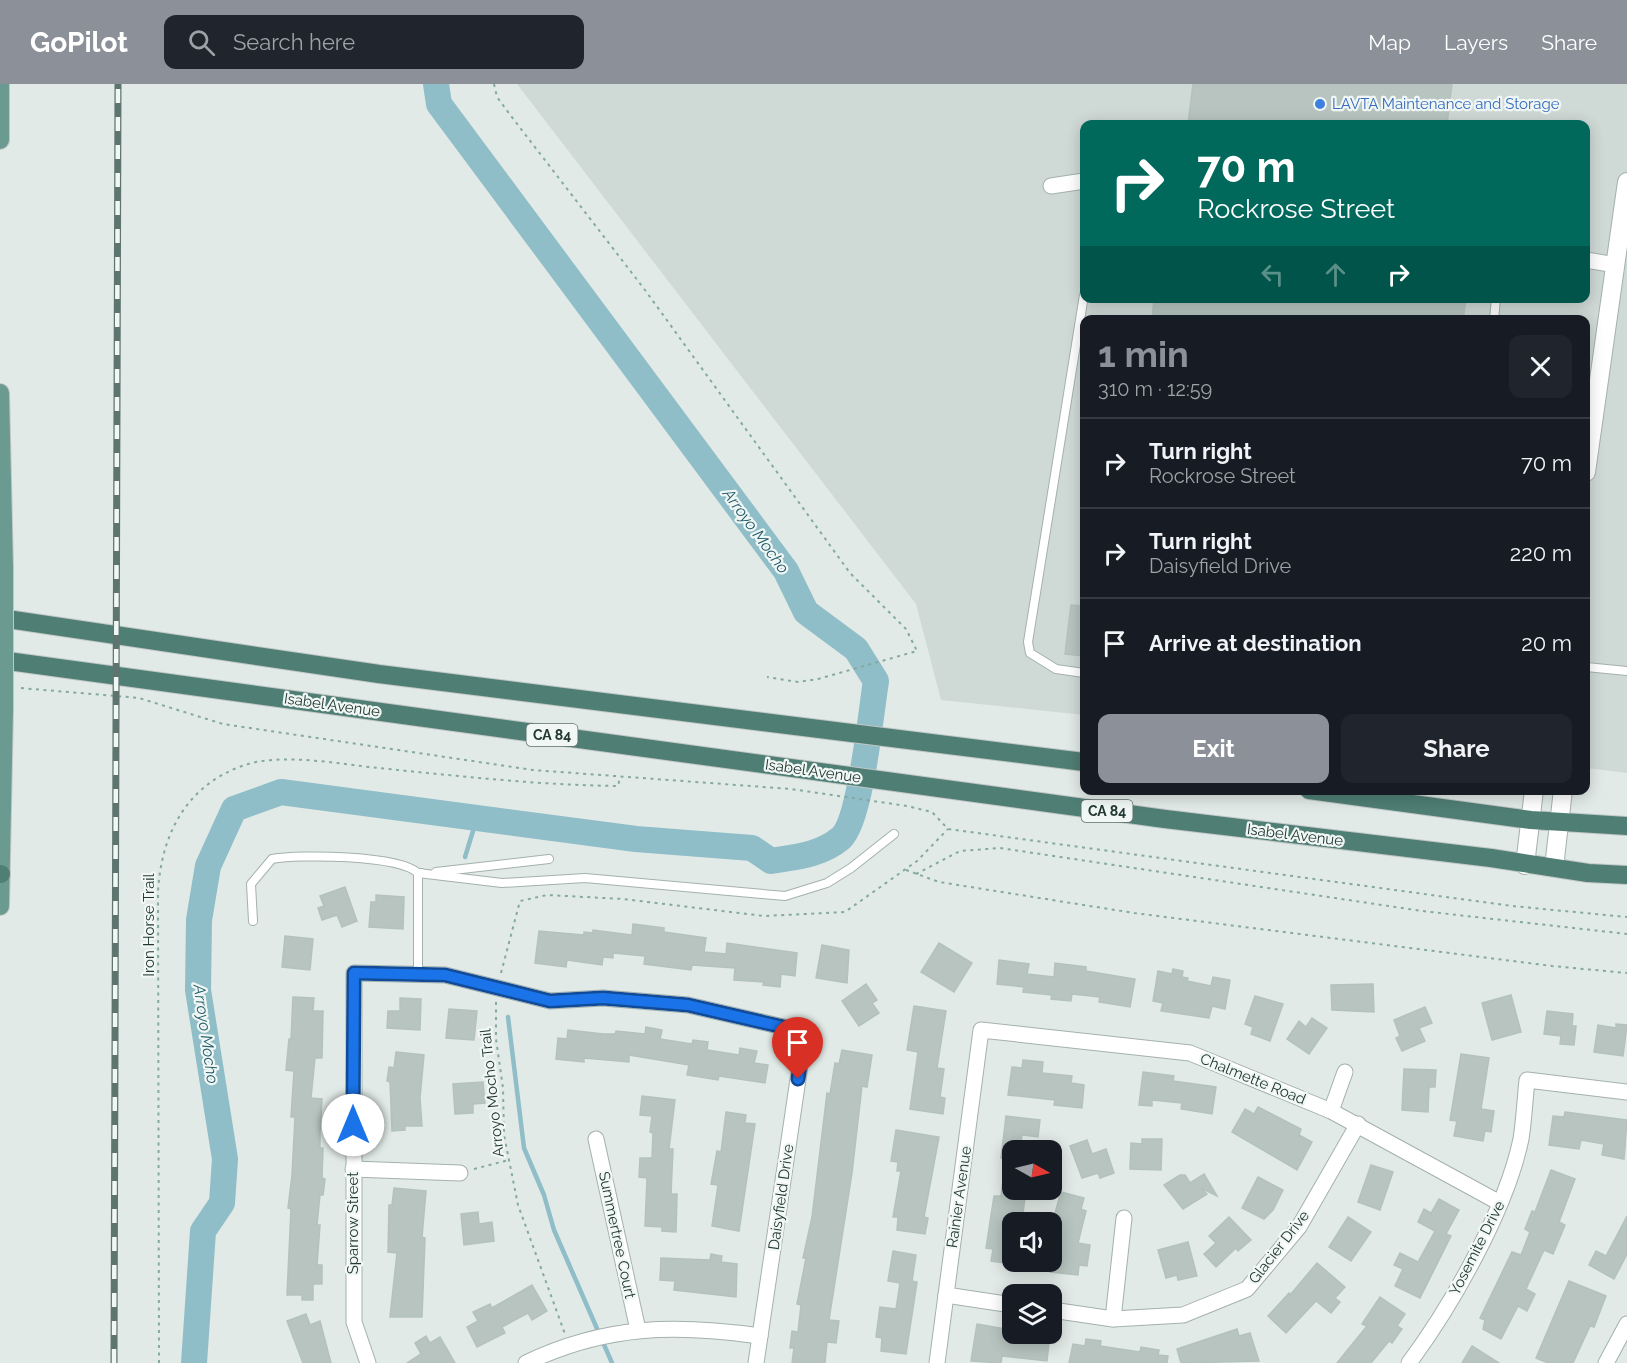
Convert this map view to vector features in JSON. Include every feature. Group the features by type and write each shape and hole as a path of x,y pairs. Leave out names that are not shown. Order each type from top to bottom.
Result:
{"highway":[{"path":"0,618 379,674 1080,762"},
{"name":"Isabel Avenue","path":"0,660 907,784 1525,865 1627,875"},
{"path":"1346,795 1531,820 1560,820 1627,826"}],"main road":[{"path":"0,84 0,140"},
{"path":"0,393 4,568 0,906"}],"street":[{"path":"1051,186 1080,182"},
{"path":"1590,449 1622,266 1627,182"},
{"path":"1590,261 1622,266"},
{"path":"1525,865 1534,795"},
{"path":"1554,867 1562,795"},
{"name":"Sparrow Street","path":"368,1363 354,1322 354,973 418,974"},
{"path":"418,974 445,975 496,989"},
{"name":"Daisyfield Drive","path":"496,989 550,1001 603,998 688,1005 805,1032 756,1363"},
{"name":"Chalmette Road","path":"981,1030 1190,1053 1358,1124 1500,1203"},
{"name":"Rainier Avenue","path":"937,1363 981,1030"},
{"path":"1331,1111 1345,1072"},
{"name":"Yosemite Drive","path":"1409,1363 1439,1322 1500,1203 1520,1140 1527,1080 1627,1092"},
{"name":"Glacier Drive","path":"1062,1311 1113,1319 1183,1316 1247,1289 1299,1227 1358,1124"},
{"name":"Summertree Court","path":"596,1139 638,1330"},
{"path":"353,1169 460,1173"},
{"path":"1113,1319 1124,1218"},
{"path":"946,1295 1002,1303"},
{"path":"1606,1363 1627,1324"},
{"path":"526,1363 570,1344 607,1334 638,1330 674,1327 760,1336"}],"lane":[{"path":"1080,321 1028,642 1030,652 1056,669 1080,672"},
{"path":"1590,667 1627,672"},
{"path":"253,921 251,884 272,859 291,856 372,860 410,866 418,873 502,883 585,878 785,896 826,883 851,868 894,834"},
{"path":"418,873 549,860"},
{"path":"418,873 418,974"}],"path":[{"path":"494,84 497,96 511,116 645,290 850,573 906,629 917,651 899,658 818,679 798,682 767,677"},
{"path":"11,686 139,698 223,724 533,770 791,789 907,806 932,812 948,829 1512,906 1627,917"},
{"name":"Iron Horse Trail","path":"159,1363 158,892 159,868 164,847 181,811 201,788 222,775 243,765 271,761 326,763 525,783 618,786 620,777"},
{"path":"948,829 905,870 939,882 1134,913 1552,966 1627,973"},
{"path":"916,874 960,851 1000,848 1422,911 1627,934"},
{"name":"Arroyo Mocho Trail","path":"570,1344 518,1205 504,1135 503,1088 496,1039 496,989 520,901 547,896 623,899 764,916 845,912 905,870"},
{"path":"460,1173 509,1160"}],"shaded area":[{"path":"517,84 1627,84 1627,773 1590,768 1590,315 1080,315 1080,715 941,700 916,604"}],"building":[{"name":"LAVTA Maintenance and Storage","path":"1193,84 1452,84 1448,120 1188,120"},
{"path":"1154,303 1465,303 1464,315 1152,315"},
{"path":"1071,605 1080,606 1080,656 1065,654"},
{"path":"345,887 357,921 342,927 337,915 322,920 318,908 324,906 320,896"},
{"path":"376,895 404,897 403,929 369,927 371,902 376,902"},
{"path":"633,924 664,928 664,932 706,938 704,952 726,954 727,943 797,953 795,976 781,974 780,987 763,985 764,982 734,980 735,968 692,965 691,970 644,964 645,956 613,953 613,958 603,957 602,965 567,960 566,967 535,963 539,931 584,935 584,932 593,933 593,930 632,935"},
{"path":"285,936 313,939 310,970 282,967"},
{"path":"939,943 972,963 954,992 921,972"},
{"path":"822,945 849,950 847,983 816,978"},
{"path":"999,960 1029,964 1027,974 1054,977 1055,963 1086,967 1086,971 1135,979 1130,1007 1099,1002 1100,997 1072,994 1071,1001 1051,999 1052,995 1023,992 1024,987 997,984"},
{"path":"1173,969 1183,971 1182,977 1188,978 1187,981 1211,986 1213,977 1230,980 1225,1009 1212,1006 1209,1018 1161,1011 1163,1003 1153,1001 1158,971 1172,974"},
{"path":"866,984 877,1000 872,1003 879,1013 859,1026 842,1001"},
{"path":"1373,984 1374,1012 1332,1010 1331,985"},
{"path":"1511,995 1521,1032 1492,1040 1482,1003"},
{"path":"1255,996 1283,1004 1270,1041 1251,1034 1253,1027 1245,1024"},
{"path":"293,997 314,998 313,1011 323,1011 322,1058 315,1058 311,1098 322,1099 320,1148 323,1148 322,1178 325,1179 323,1195 320,1195 317,1225 320,1225 317,1265 322,1265 322,1284 313,1284 313,1300 302,1300 302,1295 287,1295 291,1209 288,1208 295,1117 291,1117 294,1071 286,1070 289,1039 291,1039"},
{"path":"400,998 421,999 420,1030 387,1028 388,1011 400,1011"},
{"path":"914,1006 946,1011 937,1068 944,1069 940,1097 945,1098 943,1114 910,1109 918,1052 907,1050"},
{"path":"1425,1007 1432,1023 1419,1028 1425,1041 1402,1051 1396,1038 1400,1036 1394,1020"},
{"path":"449,1009 477,1011 474,1040 446,1038"},
{"path":"1547,1011 1573,1014 1572,1026 1576,1026 1574,1045 1560,1044 1561,1036 1544,1034"},
{"path":"1312,1018 1327,1028 1309,1054 1287,1039 1299,1021 1306,1027"},
{"path":"1616,1024 1627,1025 1623,1056 1594,1052 1598,1025 1616,1028"},
{"path":"646,1027 662,1030 660,1039 692,1044 693,1040 708,1042 707,1050 739,1055 740,1048 757,1051 754,1063 768,1065 765,1083 719,1076 718,1080 687,1075 689,1065 629,1055 629,1062 584,1058 584,1062 556,1059 558,1038 567,1039 568,1030 604,1034 615,1034 616,1031 645,1034"},
{"path":"842,1050 872,1055 867,1087 862,1086 852,1173 829,1320 839,1321 836,1343 827,1342 825,1363 792,1363 794,1348 790,1348 792,1331 798,1332 801,1305 797,1304 806,1258 803,1258 812,1217 827,1093 830,1094 835,1063 839,1064"},
{"path":"396,1052 424,1055 420,1098 422,1126 405,1126 405,1130 392,1131 390,1082 387,1081 389,1067 394,1068"},
{"path":"1461,1054 1489,1058 1481,1109 1494,1111 1491,1132 1485,1131 1483,1141 1454,1136 1457,1121 1450,1120"},
{"path":"1023,1060 1043,1062 1042,1073 1072,1076 1071,1083 1084,1085 1082,1108 1054,1105 1055,1100 1008,1095 1012,1067 1022,1068"},
{"path":"1404,1069 1436,1070 1435,1087 1429,1087 1428,1112 1402,1110"},
{"path":"1143,1072 1174,1076 1173,1081 1216,1087 1212,1114 1181,1109 1182,1103 1152,1100 1152,1106 1139,1105"},
{"path":"483,1082 485,1103 473,1104 473,1113 455,1114 453,1084"},
{"path":"642,1096 675,1100 669,1149 673,1149 671,1194 677,1194 676,1232 662,1231 662,1227 645,1226 647,1178 639,1177 640,1158 652,1158 653,1133 650,1132 652,1116 640,1115"},
{"path":"1258,1107 1301,1129 1299,1135 1312,1142 1297,1170 1232,1132 1245,1109 1254,1114"},
{"path":"726,1112 746,1115 745,1123 755,1124 739,1231 712,1226 718,1185 711,1184 717,1151 721,1152"},
{"path":"1565,1112 1627,1120 1624,1159 1602,1155 1604,1144 1581,1140 1579,1149 1549,1145 1553,1116 1564,1117"},
{"path":"1006,1116 1040,1120 1038,1137 1022,1135 1021,1140 1003,1140"},
{"path":"896,1130 939,1137 924,1217 928,1218 925,1234 897,1230 898,1217 893,1217 901,1171 897,1171 898,1162 891,1161"},
{"path":"1142,1139 1162,1139 1161,1170 1130,1169 1131,1143 1142,1144"},
{"path":"1087,1140 1092,1154 1106,1149 1114,1173 1100,1178 1098,1173 1082,1178 1070,1146"},
{"path":"1371,1165 1393,1172 1380,1210 1358,1202"},
{"path":"1551,1170 1575,1179 1559,1222 1565,1225 1553,1254 1544,1250 1526,1289 1535,1294 1527,1311 1518,1306 1501,1339 1483,1329 1485,1320 1480,1318 1512,1252 1521,1255 1530,1232 1525,1229 1532,1211 1535,1212"},
{"path":"1204,1174 1217,1196 1201,1188 1207,1194 1183,1209 1164,1185 1180,1175 1185,1175 1190,1183"},
{"path":"1258,1177 1283,1190 1273,1210 1264,1219 1242,1208"},
{"path":"394,1188 426,1191 422,1237 425,1238 422,1317 390,1317 397,1253 388,1252 389,1205 392,1205"},
{"path":"1002,1188 1002,1200 1025,1200 1023,1212 1002,1212 1002,1263 991,1261 993,1249 986,1248 994,1196 1001,1196"},
{"path":"1062,1192 1084,1198 1081,1209 1086,1211 1078,1243 1090,1245 1087,1266 1079,1265 1078,1275 1050,1272 1062,1272 1062,1212 1055,1212 1059,1200 1062,1200"},
{"path":"1439,1199 1459,1210 1446,1234 1451,1236 1420,1298 1395,1286 1403,1269 1394,1265 1400,1253 1418,1262 1435,1231 1418,1222 1424,1209 1431,1213"},
{"path":"478,1212 479,1224 492,1222 494,1241 464,1245 461,1214"},
{"path":"1627,1216 1627,1254 1614,1279 1589,1265 1596,1251 1606,1256"},
{"path":"1229,1217 1251,1240 1238,1251 1236,1248 1216,1267 1204,1254 1216,1243 1209,1236"},
{"path":"1348,1217 1371,1232 1351,1261 1329,1247"},
{"path":"1188,1242 1197,1276 1178,1280 1177,1275 1166,1278 1158,1250"},
{"path":"893,1251 916,1255 912,1281 917,1282 906,1354 881,1351 882,1338 876,1337 880,1307 896,1309 900,1283 888,1281"},
{"path":"711,1254 722,1256 721,1262 737,1264 736,1297 674,1290 675,1281 660,1280 661,1258 710,1260"},
{"path":"1317,1263 1345,1287 1335,1298 1340,1302 1331,1313 1316,1301 1286,1333 1268,1316 1289,1293 1290,1295"},
{"path":"1569,1281 1606,1296 1594,1327 1590,1326 1573,1363 1548,1363 1536,1358"},
{"path":"532,1285 547,1311 532,1320 528,1313 502,1327 505,1333 477,1347 467,1327 478,1321 473,1312 490,1304 492,1308"},
{"path":"1380,1297 1405,1314 1397,1326 1402,1329 1392,1343 1389,1341 1371,1363 1337,1363 1367,1326 1362,1324"},
{"path":"306,1314 310,1325 320,1321 331,1363 303,1363 287,1321"},
{"path":"977,1324 1002,1328 1002,1344 1049,1344 1047,1361 1002,1356 1001,1363 971,1361"},
{"path":"1237,1329 1239,1336 1250,1333 1259,1361 1181,1363 1177,1349"},
{"path":"426,1336 430,1343 440,1337 455,1363 407,1363 421,1354 415,1343"},
{"path":"1086,1339 1101,1341 1100,1346 1140,1352 1141,1347 1159,1350 1158,1355 1168,1356 1167,1363 1069,1363 1073,1344 1085,1346"},
{"path":"1472,1346 1499,1363 1462,1363"}],"waterway":[{"name":"Arroyo Mocho","path":"194,1363 203,1231 222,1203 225,1159 198,990 199,920 208,866 234,809 281,792 636,839 752,848 771,861 817,852 841,838 848,827 860,788 876,681 856,649 806,612 786,571 439,104 436,84"},
{"name":"Arroyo Mocho","path":"465,857 477,818"},
{"name":"Arroyo Mocho","path":"508,1017 524,1148 544,1195 554,1230 612,1363"}],"railway":[{"path":"114,1363 118,84"}],"place":[{"name":"LAVTA Maintenance and Storage","path":"1320,104"}],"route":[{"path":"353,1125 354,973 445,975 550,1001 603,998 688,1005 805,1032 798,1079"}]}
